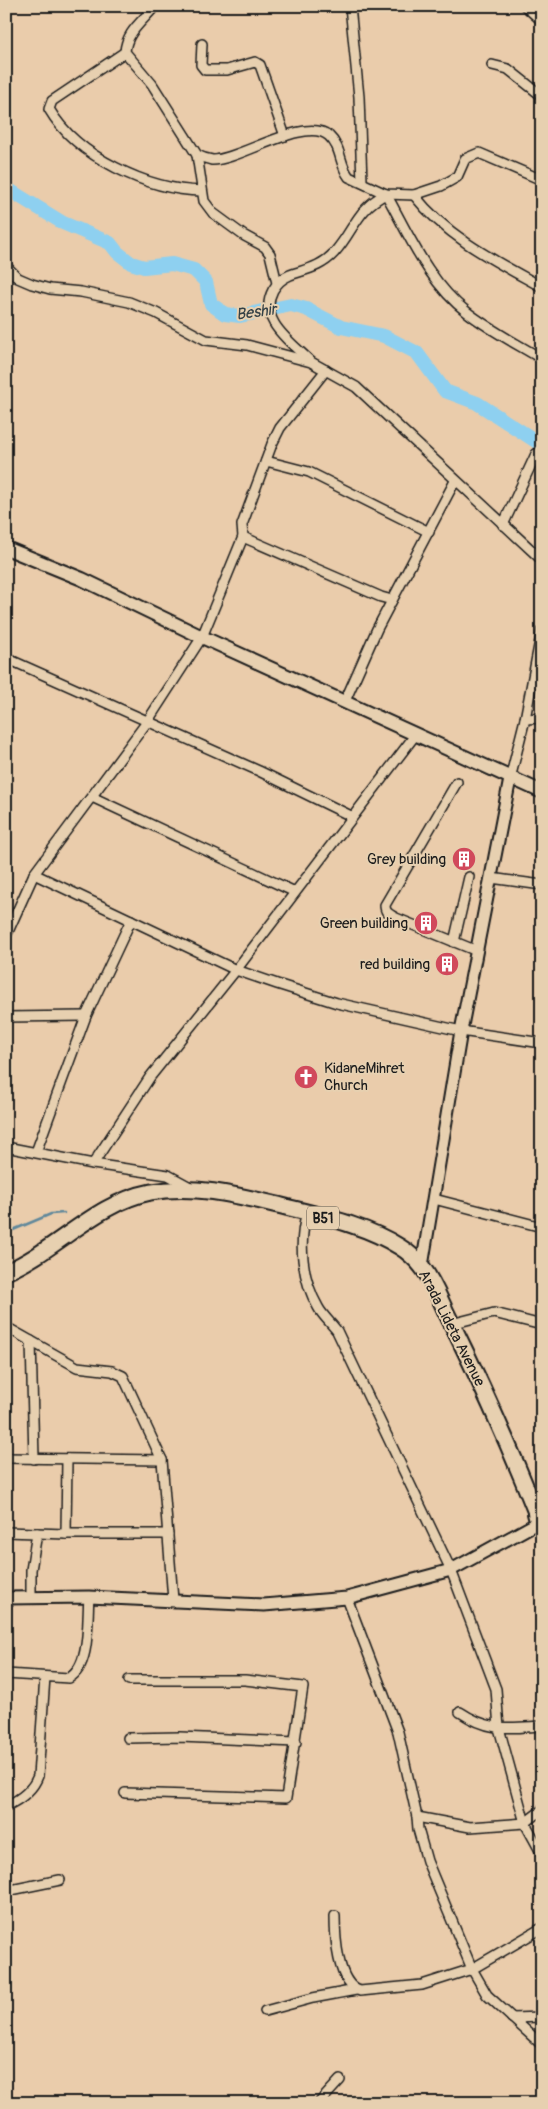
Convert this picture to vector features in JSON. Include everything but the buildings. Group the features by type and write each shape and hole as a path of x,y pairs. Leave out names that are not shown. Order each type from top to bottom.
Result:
{"highway":[{"name":"Arada Lideta Avenue","path":"6,1272 24,1264 88,1218 120,1203 151,1192 195,1189 237,1195 372,1232 400,1247 422,1266 480,1380 539,1514"},
{"name":"Arada Lideta Avenue","path":"522,1474 542,1493"}],"main road":[{"path":"6,548 82,579 202,637 542,792"}],"street":[{"path":"155,6 133,30 126,43 125,52 152,84 197,155 204,201 214,213 243,235 265,247 270,254 277,283"},
{"path":"350,6 359,97 362,182"},
{"path":"525,6 542,21"},
{"path":"202,44 201,65 205,70 227,70 255,62 260,65 285,136"},
{"path":"125,52 52,101 49,109 57,123 77,142 111,164 143,180 182,191 202,191"},
{"path":"492,64 508,69 542,96"},
{"path":"197,155 211,160 223,158 285,136 319,131 327,134 338,145 347,174 386,194 414,195 441,186 456,177 464,159 479,153 542,180"},
{"path":"311,362 278,330 271,319 269,298 277,283 289,275 321,265 342,243 353,222 372,201 386,194"},
{"path":"386,194 421,256 446,292 466,311 542,360"},
{"path":"414,195 442,226 460,240 542,287"},
{"path":"6,266 18,278 32,284 50,289 81,292 129,302 156,313 206,340 247,345 311,362 326,370 356,387 542,560"},
{"path":"6,936 34,874 147,722 202,637 243,537 242,524 272,444 280,428 326,370"},
{"path":"503,525 539,452"},
{"path":"266,461 309,472 429,532"},
{"path":"344,701 392,600 455,481"},
{"path":"243,537 381,597 392,600"},
{"path":"422,1266 461,1031 510,779 525,719 542,630"},
{"path":"6,658 259,771 351,816"},
{"path":"525,719 542,718"},
{"path":"93,1164 150,1077 236,970 351,816 416,734"},
{"path":"457,782 385,905 387,913 396,918 477,951"},
{"path":"92,797 294,892"},
{"path":"34,874 236,970 337,1003 461,1031 542,1043"},
{"path":"454,942 470,877"},
{"path":"491,878 542,885"},
{"path":"36,1152 86,1016 131,920"},
{"path":"6,1017 86,1016"},
{"path":"6,1147 93,1164 168,1174 195,1189"},
{"path":"434,1199 542,1227"},
{"path":"307,1213 302,1228 303,1267 318,1307 337,1331 451,1570 496,1689 499,1728 525,1823 542,1854"},
{"path":"452,1324 494,1313 542,1325"},
{"path":"6,1327 77,1367 112,1371 123,1376 162,1460 173,1600"},
{"path":"31,1340 34,1459"},
{"path":"6,1458 162,1460"},
{"path":"66,1534 67,1458"},
{"path":"6,1598 30,1596 89,1597 264,1604 347,1598 451,1570 539,1514"},
{"path":"6,1532 168,1534"},
{"path":"30,1596 31,1570 37,1533"},
{"path":"6,1674 45,1678 69,1678 77,1674 84,1660 89,1597"},
{"path":"347,1598 398,1732 418,1829 427,1861 472,1969 488,1995 542,2046"},
{"path":"6,1806 18,1800 36,1782 38,1776 45,1678"},
{"path":"125,1793 286,1798 303,1686 245,1680 128,1680"},
{"path":"460,1712 476,1723 499,1728 542,1726"},
{"path":"128,1738 180,1737 296,1742"},
{"path":"417,1817 470,1826 525,1823 542,1810"},
{"path":"6,1891 60,1880"},
{"path":"335,1916 336,1946 346,1978 356,1990"},
{"path":"265,2011 313,1998 356,1990 375,1991 416,1986 472,1969 542,1928"},
{"path":"512,2018 542,2016"},
{"path":"319,2103 340,2080"}],"waterway":[{"name":"Beshir","path":"6,188 63,223 110,243 117,252 131,263 144,267 172,264 194,270 206,282 211,304 225,314 240,316 291,305 306,309 341,327 384,336 417,353 445,391 477,403 542,445"},
{"path":"6,1233 51,1214 64,1213"}],"place":[{"name":"Grey building","path":"464,859"},
{"name":"Green building","path":"426,923"},
{"name":"red building","path":"447,964"},
{"name":"KidaneMihret Church","path":"306,1077"}]}
